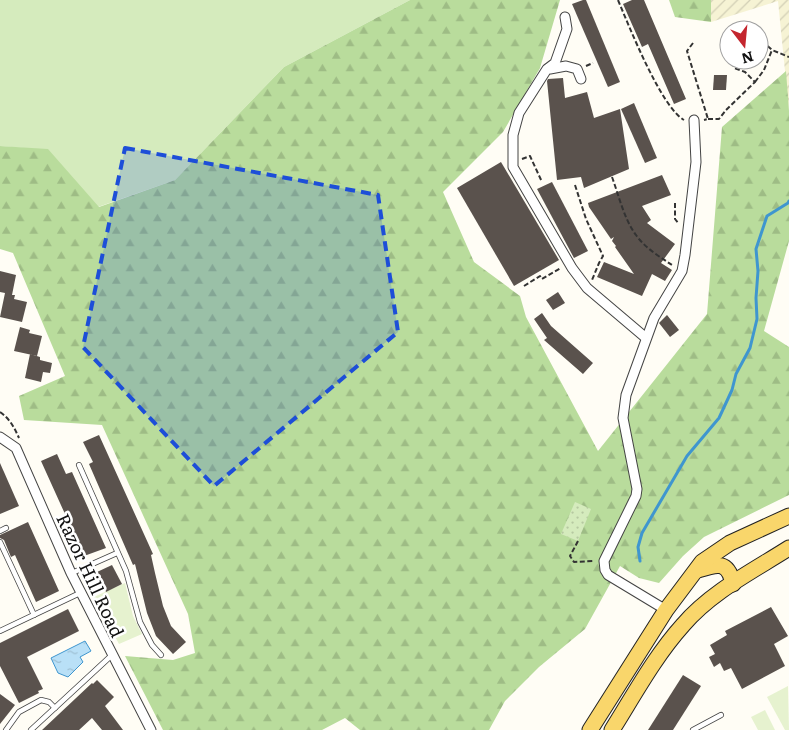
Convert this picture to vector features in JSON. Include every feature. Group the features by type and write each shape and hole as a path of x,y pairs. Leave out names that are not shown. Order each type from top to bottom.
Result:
{"main road":[{"path":"590,730 666,610 702,562 730,543 789,516"},
{"path":"612,730 663,650 684,624 707,602 789,548"},
{"path":"694,571 717,564 724,566 731,575 733,584"}],"street":[{"path":"565,17 567,29 555,63 547,70 519,112 513,135 514,167 569,263 587,288 646,338"},
{"path":"547,70 566,66 577,69 581,79"},
{"path":"666,610 608,575 605,570 604,560 638,489 623,418 626,395 654,318 682,271 696,162 694,123"},
{"name":"Razor Hill Road","path":"0,437 16,448 70,574 151,730"}],"lane":[{"path":"79,465 130,584 140,622 149,639 161,655"},
{"path":"0,531 6,528"},
{"path":"0,542 34,615"},
{"path":"70,574 117,553"},
{"path":"0,631 80,593"},
{"path":"32,730 112,655"},
{"path":"6,730 19,712 42,700 55,708"},
{"path":"693,730 721,715"}],"path":[{"path":"618,0 640,51 665,100 679,118 694,123 708,119 719,119 755,82 764,70 772,50"},
{"path":"693,43 687,51 688,59 708,119"},
{"path":"769,47 789,57"},
{"path":"740,70 745,72 755,82"},
{"path":"530,156 542,182"},
{"path":"612,177 622,207 636,235 651,250 682,271"},
{"path":"575,185 586,219 604,256 594,275"},
{"path":"524,286 540,276 542,279 569,263"},
{"path":"578,541 570,556 574,562 604,560"}],"highlighted area":[{"path":"125,148 378,195 398,332 214,486 83,347"}],"shaded area":[{"path":"711,0 789,0 789,111 778,1 711,22"}],"green space":[{"path":"0,0 410,0 284,67 175,180 98,207 48,150 0,146"},
{"path":"410,0 560,0 540,68 503,132 443,192 474,262 520,296 526,317 598,451 707,314 722,127 786,71 789,111 789,241 764,331 789,347 789,495 704,537 683,556 659,583 639,578 620,566 585,629 539,667 505,701 489,730 360,730 345,718 322,730 163,730 125,656 173,660 195,653 188,614 102,425 24,420 19,396 65,376 13,253 0,249 0,146 48,149 99,207 175,180 284,67"},
{"path":"669,0 711,0 711,22 675,17"},
{"path":"575,502 591,509 578,541 561,534"},
{"path":"125,583 133,616 142,634 119,644 94,597"},
{"path":"788,686 789,730 785,730 767,697"},
{"path":"765,710 775,730 758,730 751,717"}],"water":[{"path":"85,641 91,651 80,657 83,662 68,677 58,673 51,658"}],"building":[{"path":"586,0 620,82 608,87 572,4"},
{"path":"632,0 644,0 686,99 674,104 648,44 642,47 623,4"},
{"path":"714,75 727,75 726,90 713,90"},
{"path":"563,78 565,98 587,92 594,118 620,109 629,169 584,188 581,177 557,180 547,81 548,79"},
{"path":"634,103 657,158 645,163 621,109"},
{"path":"501,162 559,260 514,286 457,188"},
{"path":"662,175 671,195 642,206 651,220 647,223 675,244 661,263 672,270 665,281 652,274 642,296 597,277 604,262 634,274 615,247 612,241 614,237 611,239 588,203"},
{"path":"552,182 588,251 574,258 537,189"},
{"path":"0,271 16,275 12,295 15,295 14,299 27,302 22,322 0,317 5,293 0,292"},
{"path":"558,292 565,303 553,310 546,300"},
{"path":"542,313 551,326 593,363 583,374 544,340 547,338 534,319"},
{"path":"667,315 679,330 670,337 659,323"},
{"path":"20,327 30,330 29,333 42,336 37,356 14,351"},
{"path":"30,354 40,357 40,360 52,363 50,373 43,372 41,382 25,378"},
{"path":"99,435 153,554 151,555 163,606 171,626 186,642 173,654 156,636 147,613 135,564 133,565 89,464 93,462 83,442"},
{"path":"57,454 66,474 72,472 106,548 84,556 41,461"},
{"path":"0,463 19,506 0,514"},
{"path":"28,522 59,591 36,602 15,555 11,557 4,540 0,538 0,535"},
{"path":"112,565 122,584 106,592 97,572"},
{"path":"771,607 788,636 774,644 785,666 742,689 731,668 724,671 720,663 714,667 709,657 715,654 710,645 727,635 725,631"},
{"path":"68,609 79,631 27,657 43,689 19,703 0,666 0,643"},
{"path":"683,675 701,686 673,730 648,730"},
{"path":"97,680 114,697 105,706 123,730 102,730 92,718 79,730 42,730 92,683"},
{"path":"0,694 15,705 0,724"}],"waterway":[{"path":"640,561 638,547 642,533 687,456 719,418 732,390 736,374 750,348 757,319 758,271 756,249 767,216 789,201"}]}
